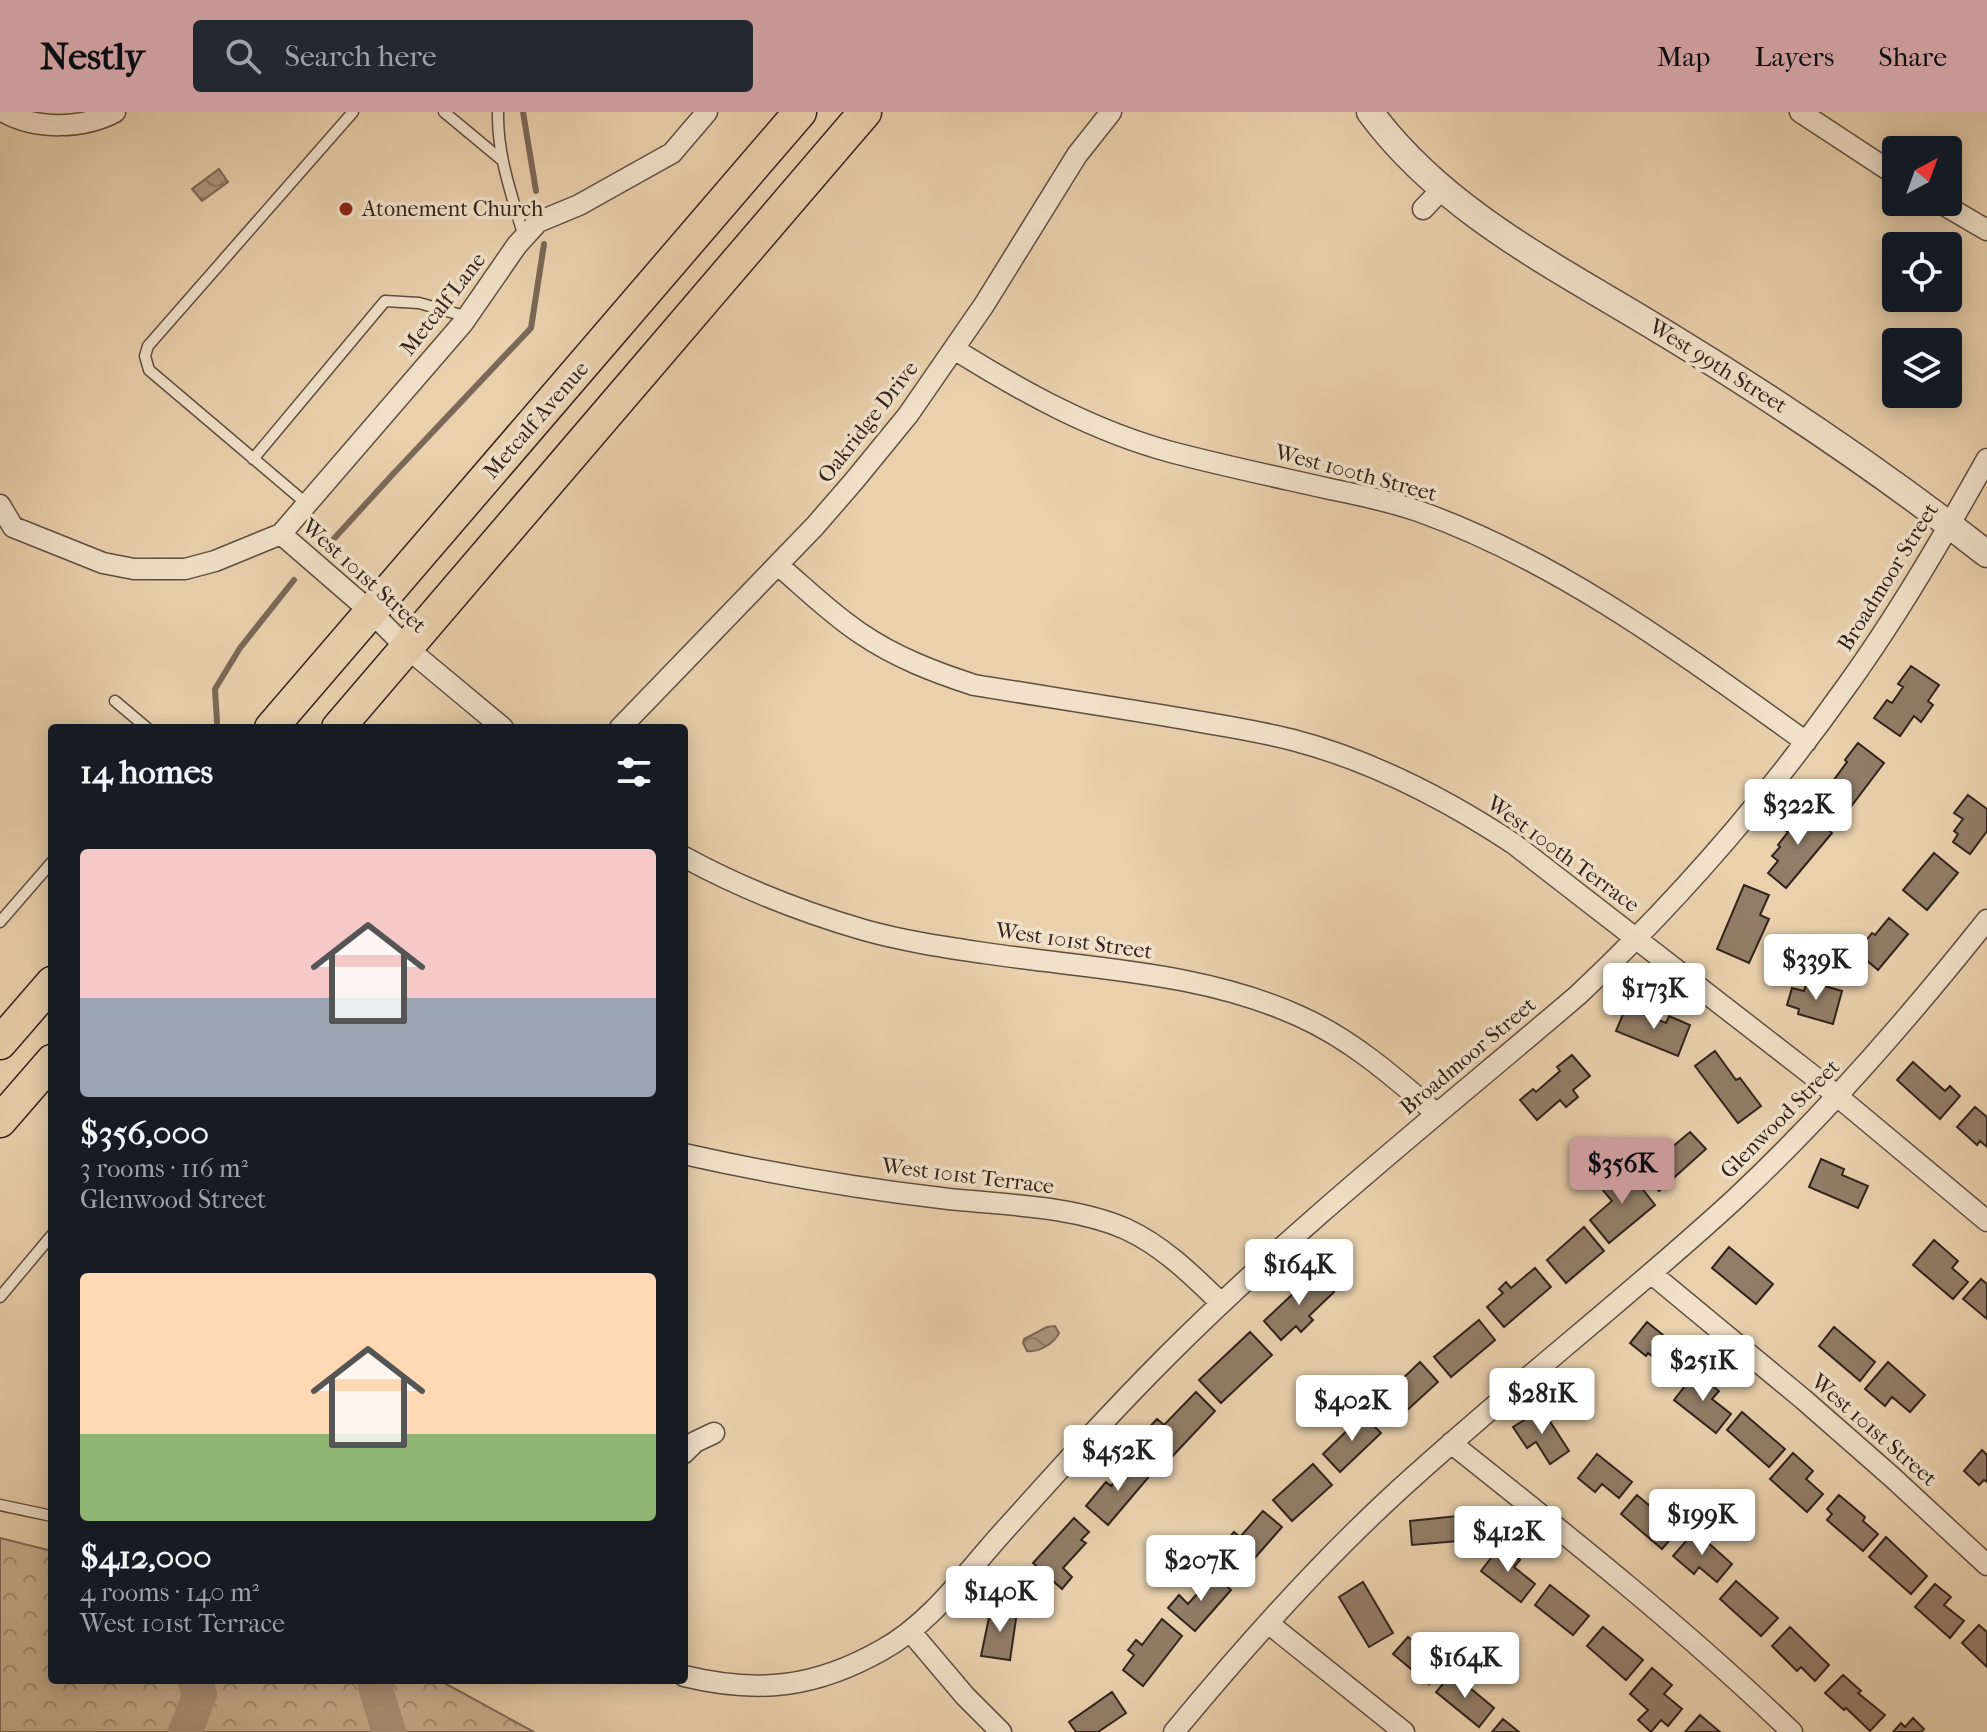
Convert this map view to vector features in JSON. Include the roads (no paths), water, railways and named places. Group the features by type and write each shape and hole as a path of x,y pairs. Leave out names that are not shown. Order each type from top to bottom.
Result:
{"main road":[{"name":"Metcalf Avenue","path":"274,724 800,112"},
{"path":"341,724 865,112"},
{"path":"0,1043 48,988"},
{"path":"0,1121 48,1072"}],"street":[{"path":"4,112 37,124 78,124 115,112"},
{"name":"Metcalf Lane","path":"281,534 468,317 517,245 538,222 579,205 672,153 707,112"},
{"name":"Oakridge Drive","path":"624,724 778,565 854,481 908,415 984,305 1077,155 1111,112"},
{"name":"West 99th Street","path":"1370,112 1405,154 1481,220 1798,416 1886,477 1987,554"},
{"path":"1800,112 1882,166"},
{"path":"1423,209 1443,188"},
{"path":"1962,215 1987,230"},
{"name":"West 100th Street","path":"954,349 1062,412 1125,437 1201,460 1378,499 1478,534 1587,591 1705,669 1806,742"},
{"name":"Broadmoor Street","path":"688,1677 755,1687 822,1677 884,1649 930,1614 1087,1438 1221,1303 1578,995 1636,938 1716,851 1806,742 1848,685 1904,601 1987,459"},
{"name":"West 101st Street","path":"0,505 7,527 103,563 134,569 185,569 215,561 281,534 371,612 407,648 498,724"},
{"name":"West 100th Terrace","path":"778,565 861,634 936,673 974,685 1236,727 1294,740 1411,784 1473,817 1514,844 1812,1075 1987,1221"},
{"name":"West 101st Street","path":"688,859 790,906 866,931 957,949 1198,983 1251,997 1300,1016 1346,1042 1389,1072 1437,1114"},
{"name":"Glenwood Street","path":"1174,1732 1268,1623 1375,1512 1451,1443 1652,1274 1737,1196 1837,1096 1987,920"},
{"name":"West 101st Terrace","path":"688,1155 834,1184 1091,1217 1125,1229 1156,1246 1189,1271 1221,1303"},
{"name":"West 101st Street","path":"1652,1274 1803,1399 1987,1565"},
{"path":"688,1449 714,1433"},
{"path":"1451,1443 1571,1538 1792,1732"},
{"path":"1268,1623 1404,1732"},
{"path":"910,1631 965,1696 1001,1732"}],"lane":[{"path":"307,504 149,370 145,356 148,346 353,112"},
{"path":"444,112 503,161"},
{"path":"498,112 503,161 524,237"},
{"path":"253,459 385,301 419,303 468,317"},
{"path":"115,701 142,724"},
{"path":"0,922 48,867"},
{"path":"0,1297 48,1240"},
{"path":"0,1505 48,1515"}],"water":[{"path":"219,169 228,182 202,201 192,189"},
{"path":"1055,1326 1059,1333 1054,1340 1041,1349 1027,1351 1024,1339"}],"waterway":[{"path":"523,112 536,191"},
{"path":"330,543 531,328 544,244"},
{"path":"217,722 215,689 240,648 294,580"},
{"path":"185,1732 200,1694 196,1684"},
{"path":"374,1684 389,1732"}],"place":[{"name":"Atonement Church","path":"346,209"}]}
